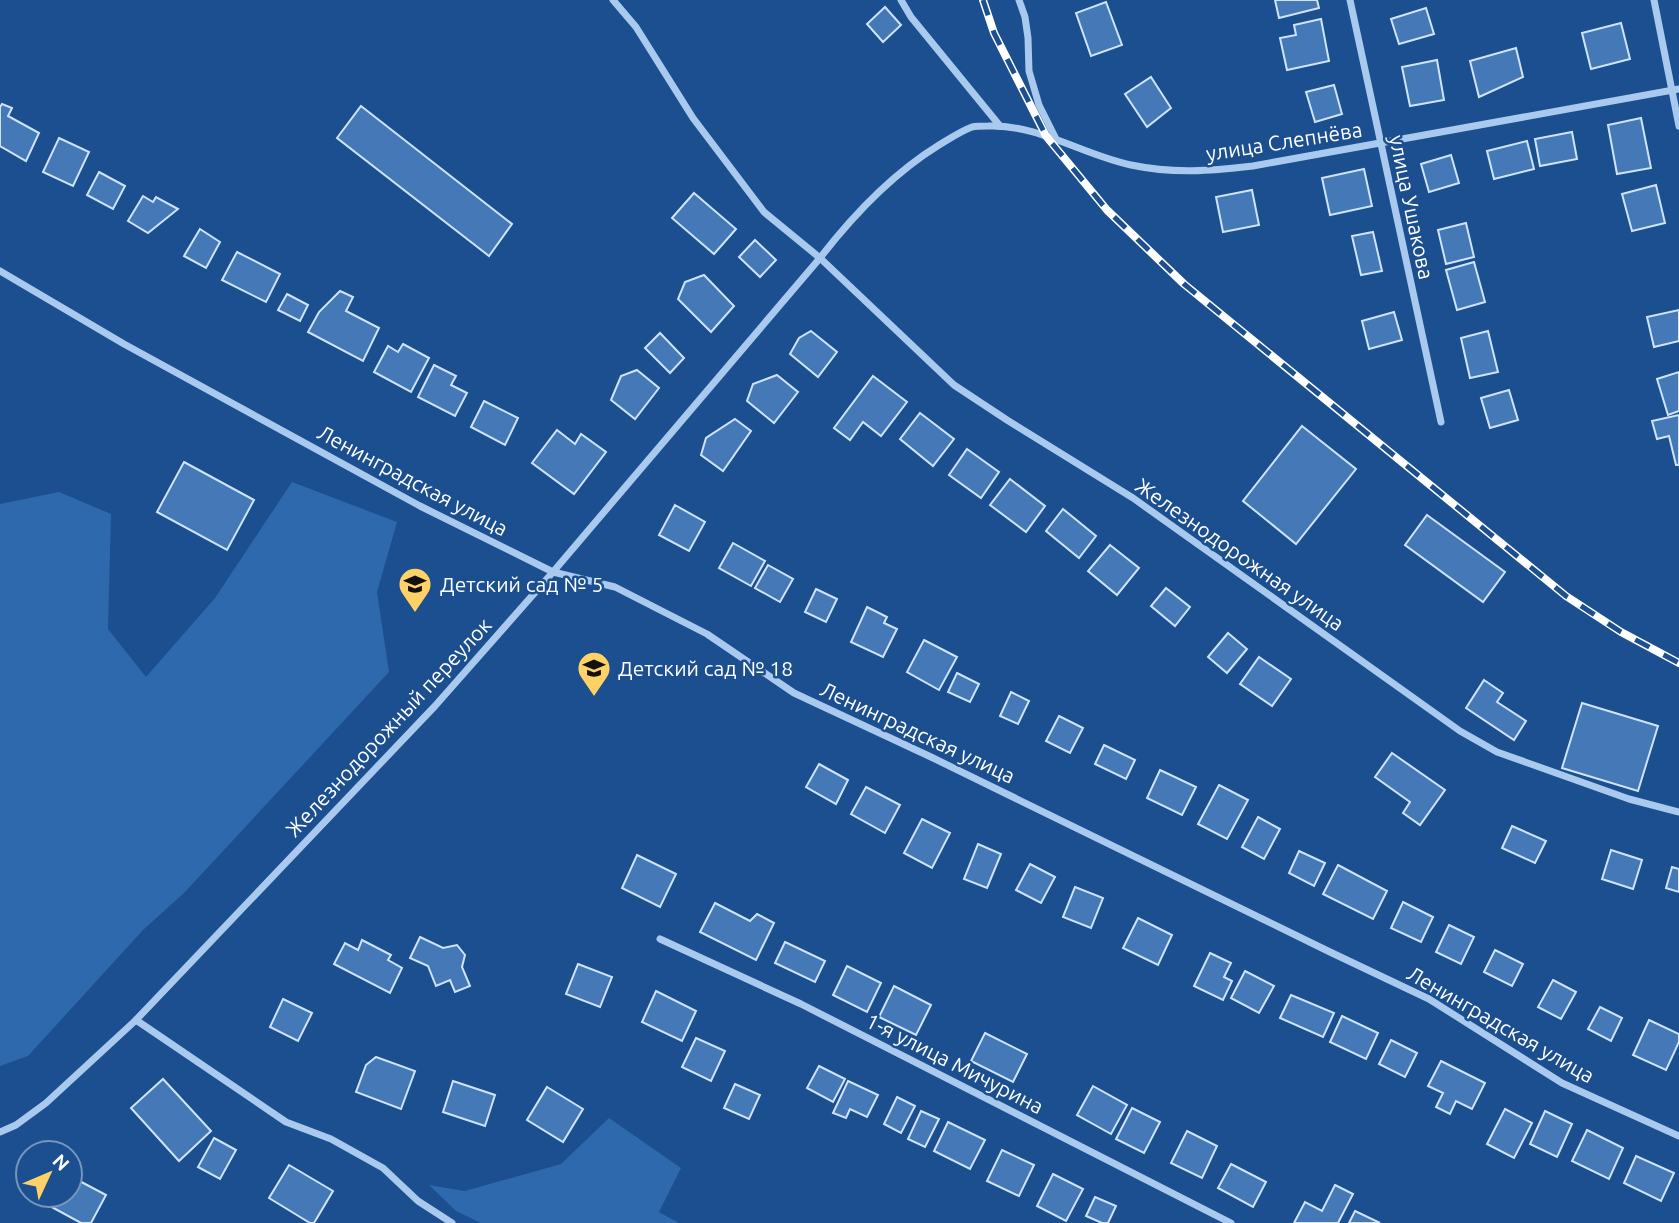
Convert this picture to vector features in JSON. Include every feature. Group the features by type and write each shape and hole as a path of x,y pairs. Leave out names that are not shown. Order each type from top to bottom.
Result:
{"street":[{"name":"Железнодорожная улица","path":"613,0 636,27 693,118 764,212 820,258 954,385 1007,421 1133,498 1460,731 1497,752 1629,799 1679,812"},
{"path":"901,0 911,17 1000,126"},
{"path":"1019,0 1028,38 1029,71 1039,104 1056,140"},
{"name":"улица Ушакова","path":"1350,0 1441,422"},
{"path":"1654,0 1676,89 1679,126"},
{"name":"улица Слепнёва","path":"820,258 846,225 891,180 921,156 973,127 1000,126 1027,131 1128,164 1157,170 1200,172 1253,166 1676,89"},
{"name":"Железнодорожный переулок","path":"0,1132 16,1125 46,1103 136,1020 435,706 553,572 820,258"},
{"name":"Ленинградская улица","path":"0,271 124,344 419,506 553,572 615,587 707,634 794,693 1429,999 1562,1083 1679,1136"},
{"name":"1-я улица Мичурина","path":"660,939 801,1004 1231,1223"},
{"path":"136,1020 286,1122 331,1139 383,1168 418,1201 452,1223"}],"shaded area":[{"path":"292,482 397,522 377,592 389,672 184,893 143,930 28,1056 0,1066 0,504 59,492 111,514 108,629 146,677 215,598"},
{"path":"609,1118 681,1168 659,1212 679,1223 481,1223 456,1211 429,1185 465,1191 561,1164"}],"building":[{"path":"1275,0 1317,0 1319,8 1279,18"},
{"path":"1106,2 1122,45 1091,56 1076,13"},
{"path":"885,7 901,25 883,42 867,24"},
{"path":"1426,8 1434,34 1399,44 1391,19"},
{"path":"1321,19 1329,61 1287,70 1280,38 1296,35 1294,25"},
{"path":"1621,23 1630,59 1591,69 1582,33"},
{"path":"1516,48 1523,77 1479,97 1470,61"},
{"path":"1437,60 1444,100 1410,106 1402,67"},
{"path":"1151,77 1171,108 1147,127 1125,94"},
{"path":"1334,85 1342,114 1315,122 1306,92"},
{"path":"2,104 12,108 8,116 39,133 26,161 0,146"},
{"path":"361,106 512,224 489,256 337,138"},
{"path":"1641,118 1651,168 1617,174 1608,125"},
{"path":"1572,132 1577,159 1540,166 1535,139"},
{"path":"59,138 89,152 73,186 43,172"},
{"path":"1527,141 1534,169 1494,179 1487,151"},
{"path":"1451,155 1459,183 1429,192 1421,164"},
{"path":"1364,169 1372,206 1330,215 1322,178"},
{"path":"99,172 125,186 113,209 87,195"},
{"path":"1656,185 1665,223 1632,231 1622,194"},
{"path":"1252,190 1259,225 1223,232 1216,197"},
{"path":"694,193 736,229 714,254 672,218"},
{"path":"143,196 153,202 156,197 178,209 148,233 128,221"},
{"path":"1466,223 1474,257 1446,264 1438,230"},
{"path":"200,229 220,242 206,268 184,256"},
{"path":"1373,232 1382,271 1361,275 1352,236"},
{"path":"755,240 776,260 760,277 739,257"},
{"path":"237,252 280,274 266,302 222,280"},
{"path":"1474,262 1485,302 1457,310 1446,270"},
{"path":"704,275 734,306 711,332 678,299 685,282"},
{"path":"340,291 353,297 346,311 379,328 363,361 308,332 319,312"},
{"path":"287,294 308,305 300,321 278,310"},
{"path":"1679,310 1679,341 1654,347 1647,317"},
{"path":"1394,312 1402,340 1369,349 1362,321"},
{"path":"811,331 837,352 818,377 790,354 799,338"},
{"path":"1488,331 1498,372 1470,378 1461,338"},
{"path":"660,333 684,358 670,373 645,348"},
{"path":"403,344 429,358 411,392 374,372 388,346 398,352"},
{"path":"434,365 456,376 451,385 467,393 455,416 418,397"},
{"path":"637,370 659,388 635,419 611,400 621,376"},
{"path":"1679,372 1679,411 1668,415 1657,379"},
{"path":"777,375 798,392 774,423 747,401 753,384"},
{"path":"873,376 907,402 881,436 863,422 850,440 834,428"},
{"path":"1509,390 1518,420 1490,428 1481,398"},
{"path":"484,401 518,418 505,445 471,427"},
{"path":"920,413 954,439 933,466 900,439"},
{"path":"1679,415 1679,465 1676,465 1669,436 1657,439 1652,421"},
{"path":"735,419 751,431 723,471 701,455 706,438"},
{"path":"1302,426 1356,469 1296,544 1243,501"},
{"path":"557,430 575,444 581,434 606,452 574,494 532,463"},
{"path":"967,449 999,472 981,498 949,475"},
{"path":"184,462 254,500 227,550 157,512"},
{"path":"1010,479 1045,506 1026,532 990,505"},
{"path":"675,505 705,522 689,551 659,535"},
{"path":"1063,509 1096,536 1079,558 1046,531"},
{"path":"1427,515 1505,572 1483,602 1405,545"},
{"path":"733,543 765,561 751,586 719,568"},
{"path":"1110,545 1139,568 1117,595 1088,571"},
{"path":"768,565 793,579 780,602 755,588"},
{"path":"1166,588 1190,607 1175,626 1151,606"},
{"path":"816,589 837,599 826,622 805,612"},
{"path":"867,607 887,617 884,623 897,629 883,657 851,642"},
{"path":"1228,633 1247,649 1227,673 1208,657"},
{"path":"924,640 957,657 939,690 907,672"},
{"path":"1259,657 1291,679 1272,706 1240,684"},
{"path":"957,673 979,684 970,702 948,692"},
{"path":"1484,680 1503,693 1497,702 1526,721 1514,740 1466,708"},
{"path":"1011,692 1029,701 1018,724 1000,716"},
{"path":"1582,703 1658,726 1638,791 1562,768"},
{"path":"1059,716 1083,728 1070,753 1046,741"},
{"path":"1104,745 1135,760 1126,779 1095,764"},
{"path":"1392,753 1445,790 1420,825 1403,813 1410,802 1375,777"},
{"path":"819,764 848,780 836,804 806,787"},
{"path":"1160,770 1196,787 1182,815 1147,798"},
{"path":"1219,785 1248,800 1227,839 1198,824"},
{"path":"866,787 900,805 885,833 851,814"},
{"path":"1258,817 1280,829 1264,859 1242,847"},
{"path":"922,819 950,833 932,868 904,853"},
{"path":"1512,826 1546,841 1535,863 1502,848"},
{"path":"978,844 1001,854 987,888 964,879"},
{"path":"1611,850 1642,860 1633,889 1602,879"},
{"path":"1299,851 1325,863 1314,886 1289,873"},
{"path":"637,855 676,874 660,907 622,888"},
{"path":"1030,864 1055,877 1041,903 1016,890"},
{"path":"1338,865 1387,891 1373,919 1323,894"},
{"path":"1672,867 1679,869 1679,892 1666,888"},
{"path":"1075,887 1103,898 1091,928 1063,917"},
{"path":"1403,902 1433,917 1421,942 1391,928"},
{"path":"715,903 750,921 757,914 774,923 756,960 700,932"},
{"path":"1138,918 1172,935 1158,965 1123,948"},
{"path":"1449,925 1474,937 1461,964 1436,952"},
{"path":"420,937 443,948 457,945 465,955 462,967 470,986 455,992 450,980 436,986 428,966 410,958"},
{"path":"362,940 391,955 388,960 402,968 390,993 334,964 345,943 358,950"},
{"path":"785,942 825,961 815,982 775,963"},
{"path":"1495,950 1523,964 1512,986 1484,972"},
{"path":"1210,953 1231,963 1224,977 1232,981 1223,1000 1194,986"},
{"path":"578,964 612,977 600,1007 566,994"},
{"path":"847,966 881,983 867,1012 833,995"},
{"path":"1245,971 1274,986 1259,1013 1231,998"},
{"path":"1553,980 1576,992 1561,1019 1538,1007"},
{"path":"894,986 931,1005 916,1035 879,1017"},
{"path":"656,991 696,1011 682,1041 642,1022"},
{"path":"1291,995 1334,1013 1323,1037 1280,1018"},
{"path":"283,999 312,1013 298,1041 270,1027"},
{"path":"1600,1007 1622,1018 1611,1041 1588,1029"},
{"path":"1342,1016 1378,1033 1366,1059 1330,1042"},
{"path":"1649,1020 1679,1034 1679,1042 1666,1070 1633,1055"},
{"path":"985,1033 1027,1054 1013,1082 971,1061"},
{"path":"696,1038 725,1051 711,1081 682,1067"},
{"path":"1391,1040 1417,1053 1405,1077 1379,1064"},
{"path":"376,1057 415,1071 401,1109 356,1092 366,1065"},
{"path":"1441,1061 1485,1083 1472,1109 1456,1101 1450,1114 1436,1107 1443,1093 1428,1086"},
{"path":"819,1066 845,1079 833,1102 807,1088"},
{"path":"163,1079 211,1131 179,1161 131,1108"},
{"path":"453,1081 495,1095 485,1126 443,1112"},
{"path":"848,1081 878,1095 867,1117 850,1109 846,1118 833,1113"},
{"path":"735,1084 760,1095 749,1119 724,1108"},
{"path":"1093,1086 1127,1105 1111,1134 1077,1115"},
{"path":"547,1087 583,1109 563,1142 527,1120"},
{"path":"897,1097 915,1106 901,1133 884,1124"},
{"path":"1132,1108 1160,1122 1144,1153 1116,1139"},
{"path":"1505,1109 1532,1123 1514,1158 1487,1144"},
{"path":"921,1111 939,1119 925,1147 908,1139"},
{"path":"1545,1111 1572,1124 1557,1157 1530,1144"},
{"path":"948,1122 985,1140 970,1169 934,1151"},
{"path":"1587,1130 1623,1148 1609,1179 1572,1161"},
{"path":"1187,1131 1217,1146 1202,1178 1171,1163"},
{"path":"214,1138 236,1150 220,1179 198,1167"},
{"path":"1002,1150 1034,1165 1019,1196 987,1181"},
{"path":"1636,1156 1674,1173 1661,1201 1624,1183"},
{"path":"1231,1164 1266,1182 1253,1207 1218,1188"},
{"path":"289,1165 333,1191 314,1223 269,1198"},
{"path":"1053,1174 1083,1189 1066,1221 1037,1206"},
{"path":"84,1183 106,1195 91,1223 81,1223 55,1209 84,1209"},
{"path":"1335,1185 1353,1194 1338,1223 1294,1223 1305,1202 1322,1211"},
{"path":"1095,1197 1116,1206 1108,1223 1086,1216"},
{"path":"1355,1211 1380,1223 1349,1223"}],"railway":[{"path":"983,0 994,33 1046,136 1107,210 1184,284 1566,596 1621,632 1679,663"}],"place":[{"name":"Детский сад № 5","path":"415,614"},
{"name":"Детский сад № 18","path":"594,698"}]}
